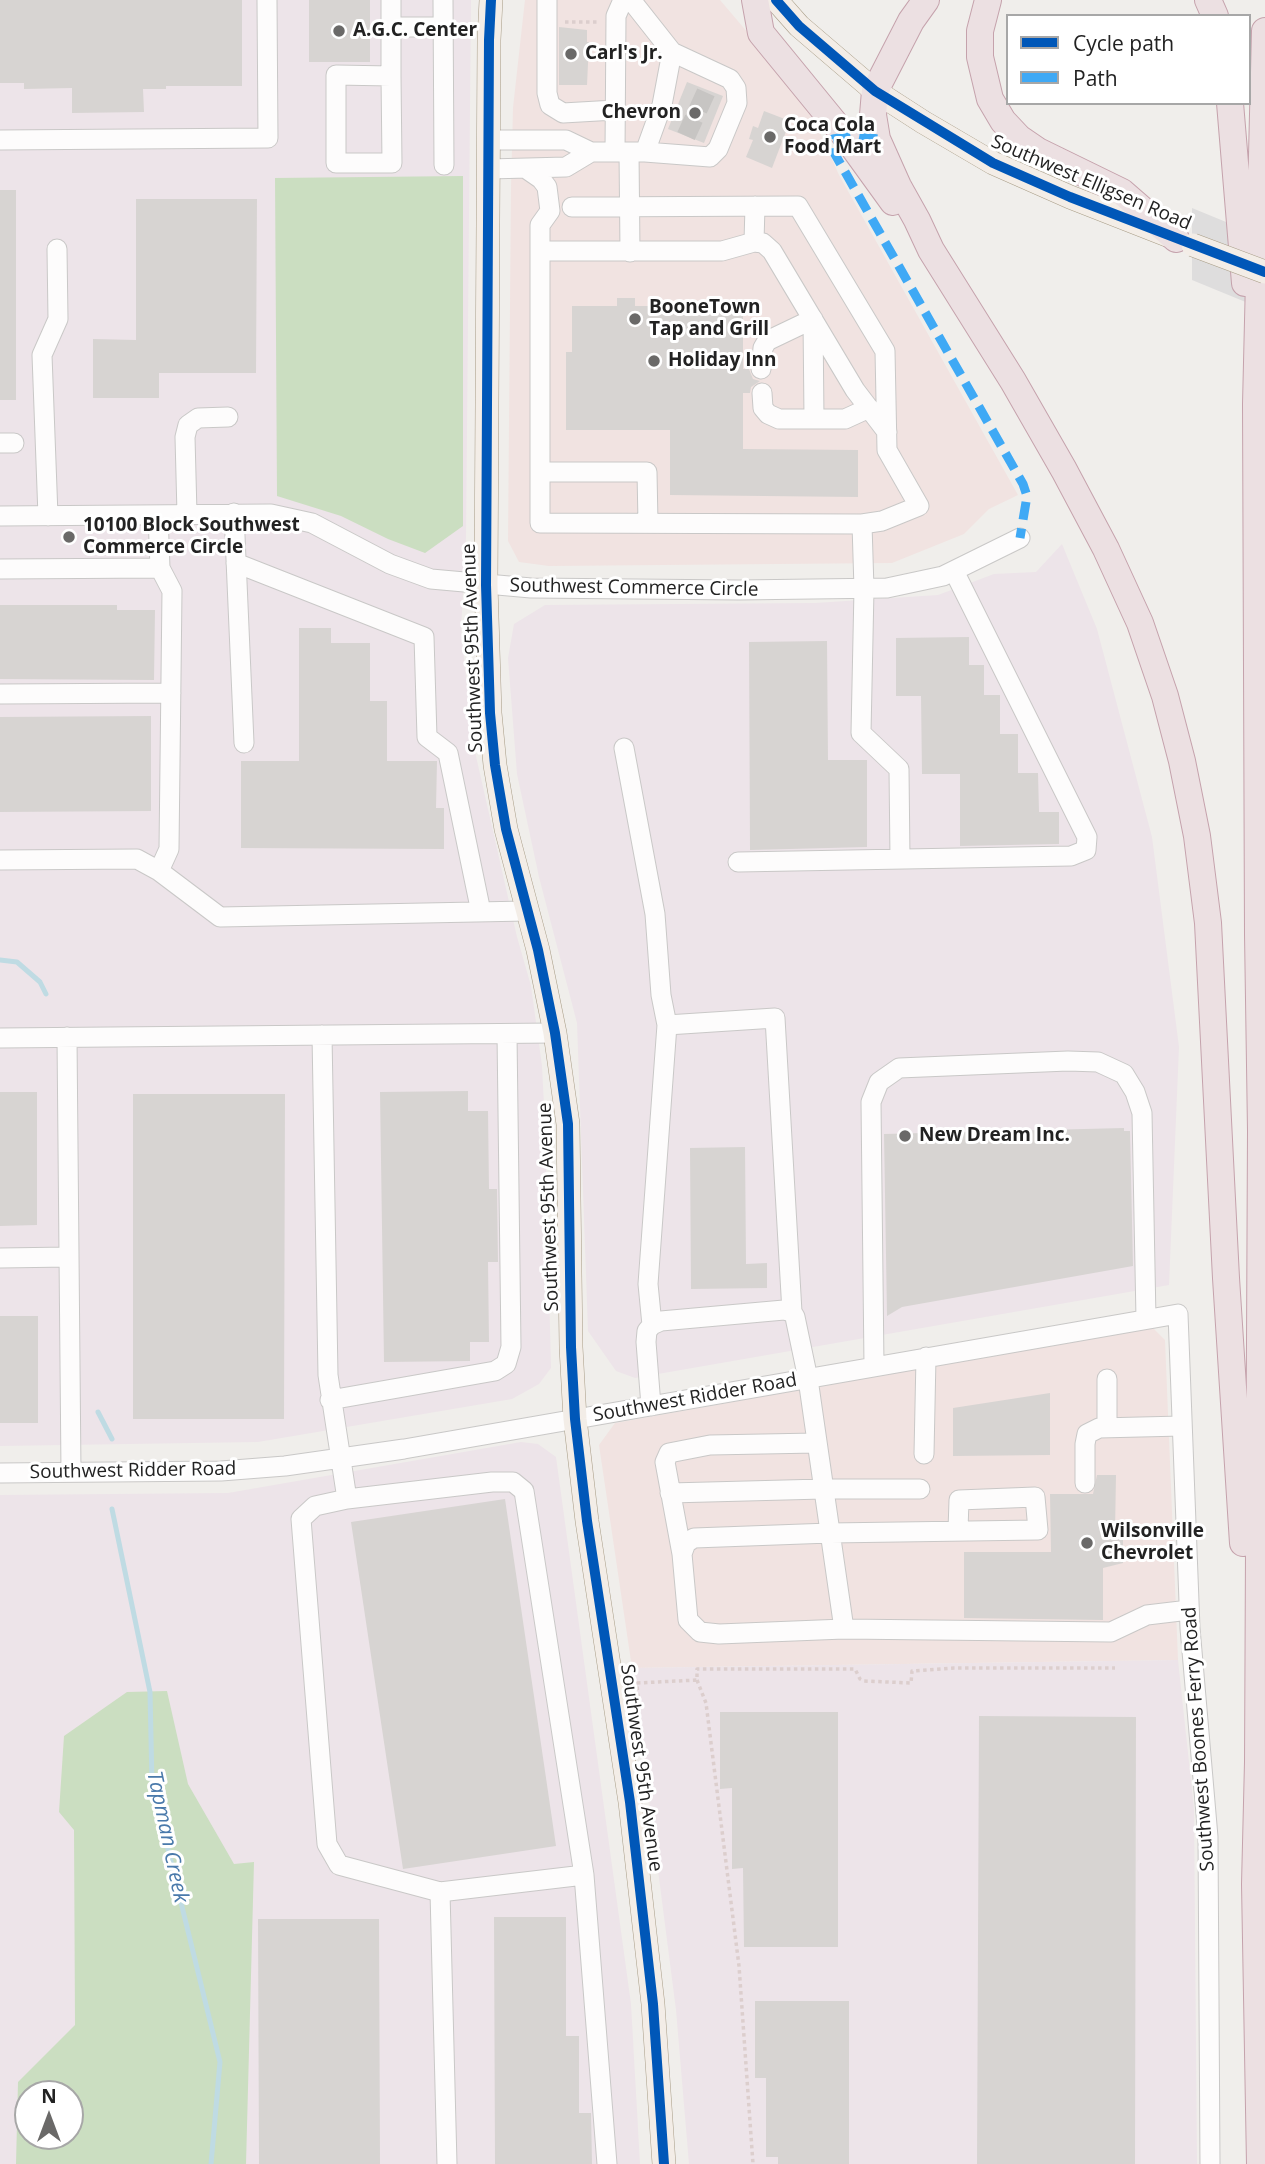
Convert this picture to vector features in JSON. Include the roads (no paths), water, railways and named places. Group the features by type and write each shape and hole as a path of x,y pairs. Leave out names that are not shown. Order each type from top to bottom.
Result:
{"highway":[{"path":"755,0 761,33 839,127 909,226 931,250"},
{"path":"926,0 911,21 875,91 873,115 877,139 931,250 1013,381 1106,549 1140,623 1165,696 1198,836 1208,923 1226,1278 1258,1762"},
{"path":"988,0 980,31 979,57 990,99 1003,121 1019,138 1038,151 1122,191 1184,242"},
{"path":"1260,2164 1255,1884 1261,1131 1256,404 1265,31"},
{"path":"1230,105 1256,404"}],"main road":[{"name":"Southwest 95th Avenue","path":"491,0 486,585 490,713 495,765 506,829 538,950 555,1033 568,1124 571,1347 575,1419 587,1521 630,1802 653,2004 664,2164"},
{"path":"776,0 800,26 875,91"},
{"name":"Southwest Elligsen Road","path":"875,91 993,163 1070,197 1265,272"}],"street":[{"path":"0,140 268,138 267,0"},
{"path":"391,0 392,163 336,163 336,75 391,76"},
{"path":"443,0 444,164"},
{"path":"547,0 547,93 550,104 563,113 615,110"},
{"path":"623,0 618,8 616,22 615,110 630,152 630,252"},
{"path":"488,140 566,140 591,152 710,157 718,149 737,103 738,94 730,79 711,81 672,52 631,0"},
{"path":"391,27 443,27"},
{"path":"630,152 662,104 672,52"},
{"path":"678,155 686,136"},
{"path":"489,169 566,167 591,152"},
{"path":"528,170 547,187 550,211 540,225 540,523 862,524 883,521 919,506 887,450 885,351 799,206 572,206"},
{"path":"754,242 755,206"},
{"path":"540,251 722,251 754,242 763,243 772,251 855,390 887,432"},
{"path":"48,516 42,355 58,319 57,249"},
{"path":"761,369 763,348 767,341 813,319"},
{"path":"813,319 814,419"},
{"path":"762,393 763,408 768,414 779,419 845,419 869,408"},
{"path":"187,514 185,437 188,425 198,418 228,417"},
{"path":"541,472 647,471 648,523"},
{"path":"234,513 244,743"},
{"name":"Southwest Commerce Circle","path":"0,516 271,514 312,523 352,546 410,573 440,582 531,588 864,589 915,583 954,571 1020,538"},
{"path":"158,515 160,568 172,591 169,849 159,871"},
{"path":"862,524 862,733 899,769 900,859"},
{"path":"236,563 424,637 427,737 448,753 481,912"},
{"path":"0,569 160,568"},
{"path":"738,862 1071,856 1086,850 1087,836 954,571"},
{"path":"0,694 171,693"},
{"path":"624,748 655,914 661,995 667,1025 648,1284 652,1325"},
{"path":"0,860 137,859 159,871 220,917 527,911"},
{"path":"667,1025 775,1018 792,1311 796,1317 807,1379 844,1629"},
{"path":"0,1038 555,1033"},
{"path":"330,1400 495,1371 506,1364 511,1347 507,1034"},
{"path":"322,1035 327,1362 330,1400 347,1499"},
{"path":"68,1038 71,1472"},
{"path":"874,1366 871,1102 880,1082 899,1068 1068,1060 1098,1062 1124,1074 1135,1092 1142,1113 1146,1320"},
{"path":"0,1258 69,1257"},
{"path":"651,1406 646,1331 652,1325 661,1321 792,1311"},
{"name":"Southwest Ridder Road","path":"0,1473 231,1470 340,1458 1178,1314"},
{"name":"Southwest Boones Ferry Road","path":"1178,1314 1189,1610 1208,1837 1210,2164"},
{"path":"924,1454 926,1357"},
{"path":"1107,1379 1107,1427"},
{"path":"1085,1483 1087,1434 1099,1427 1182,1426"},
{"path":"816,1443 710,1445 669,1453 664,1462 682,1554 688,1620 700,1632 719,1634 844,1629 1111,1632 1147,1615 1189,1610"},
{"path":"584,1875 440,1892 339,1865 327,1844 301,1519 316,1506 347,1499 492,1482 513,1482 524,1491 584,1875 607,2164"},
{"path":"670,1493 920,1489"},
{"path":"682,1554 686,1544 694,1538 958,1530"},
{"path":"440,1892 447,2164"}],"waterway":[{"name":"Tapman Creek","path":"0,960 17,962 40,982 46,994"},
{"name":"Tapman Creek","path":"98,1412 112,1439"},
{"name":"Tapman Creek","path":"112,1509 150,1692 152,1784 220,2062 211,2164"}],"tunnel":[{"path":"686,136 707,90"}],"place":[{"name":"A.G.C. Center","path":"339,31"},
{"name":"Carl's Jr.","path":"571,54"},
{"name":"Chevron","path":"695,113"},
{"name":"Coca Cola Food Mart","path":"770,137"},
{"name":"BooneTown Tap and Grill","path":"635,319"},
{"name":"Holiday Inn","path":"654,361"},
{"name":"10100 Block Southwest Commerce Circle","path":"69,537"},
{"name":"New Dream Inc.","path":"905,1136"},
{"name":"Wilsonville Chevrolet","path":"1087,1543"}]}
